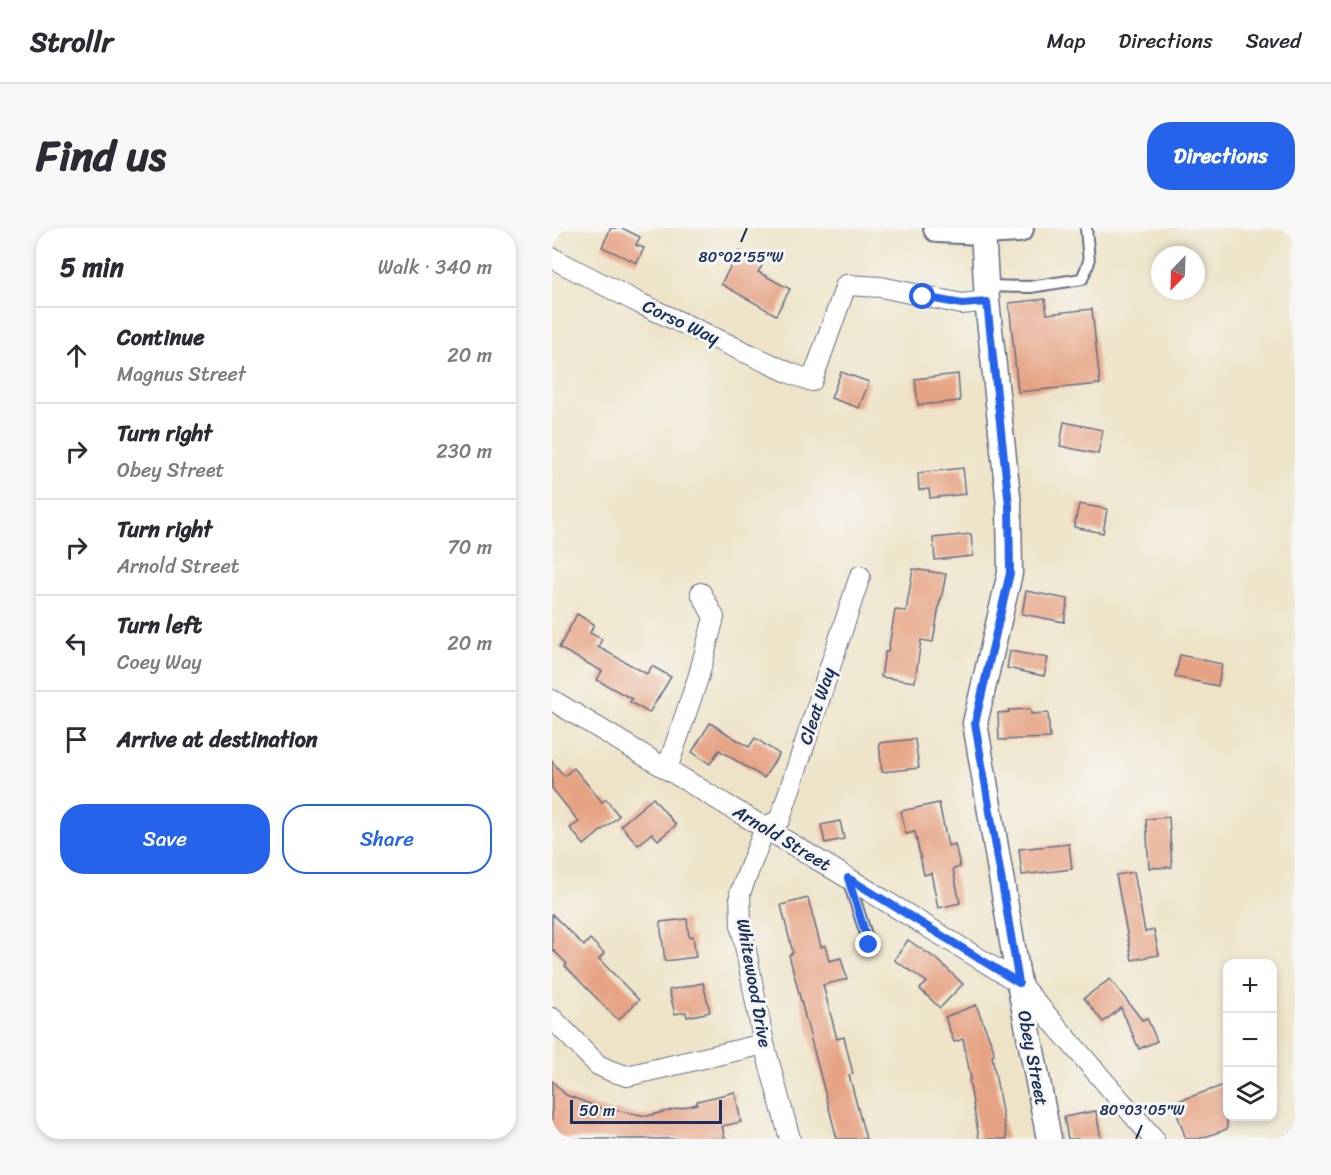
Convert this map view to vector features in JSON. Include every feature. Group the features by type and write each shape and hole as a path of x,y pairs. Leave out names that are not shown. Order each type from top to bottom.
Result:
{"main road":[{"path":"938,228 983,230 1019,228"}],"street":[{"name":"Obey Street","path":"983,230 987,294 1009,505 1010,573 975,723 1019,983 1049,1139"},
{"name":"Corso Way","path":"552,258 641,304 812,381 846,285 880,287 962,304 987,294"},
{"name":"Cleat Way","path":"765,828 780,819 860,576"},
{"path":"668,769 699,675 714,618 701,592"},
{"name":"Arnold Street","path":"552,700 1019,983 1154,1139"},
{"name":"Whitewood Drive","path":"765,828 741,893 741,925 764,1044 790,1139"},
{"path":"552,1018 598,1065 627,1076 764,1044"}],"lane":[{"path":"987,294 1082,279 1089,262 1086,228"},
{"path":"848,878 869,945"}],"path":[{"path":"1280,1139 1295,1133"}],"building":[{"path":"611,228 622,228 640,237 636,245 644,248 637,263 602,247"},
{"path":"739,251 763,264 758,272 790,289 776,315 721,284"},
{"path":"1045,299 1047,314 1092,309 1100,384 1018,392 1009,303"},
{"path":"841,372 869,382 859,408 831,398"},
{"path":"958,374 960,401 918,405 915,379"},
{"path":"1064,422 1103,430 1098,454 1060,446"},
{"path":"963,468 966,494 930,498 929,489 919,490 918,473"},
{"path":"1079,504 1107,509 1103,533 1074,527"},
{"path":"971,534 973,556 935,560 933,538"},
{"path":"913,569 946,574 933,642 921,640 915,682 881,677 895,610 906,611"},
{"path":"1026,591 1068,599 1064,622 1022,614"},
{"path":"577,614 594,624 590,633 602,639 598,647 647,674 652,666 671,677 649,713 630,702 632,699 597,680 602,671 559,648"},
{"path":"1010,651 1048,658 1044,676 1007,668"},
{"path":"1180,655 1222,664 1218,686 1175,677"},
{"path":"1030,709 1031,714 1048,713 1050,738 999,740 998,713"},
{"path":"710,723 749,747 755,738 779,754 764,778 719,750 710,764 692,752"},
{"path":"915,739 919,768 882,772 879,743"},
{"path":"552,761 564,776 574,768 602,802 606,799 619,816 584,845 570,828 579,822 552,788"},
{"path":"653,798 676,825 658,840 652,833 638,845 621,825"},
{"path":"939,803 948,846 955,844 960,867 953,869 960,903 938,908 931,873 924,875 915,832 906,834 901,811"},
{"path":"1169,817 1172,867 1149,868 1146,819"},
{"path":"840,821 844,839 825,843 821,825"},
{"path":"1069,844 1072,869 1022,875 1019,849"},
{"path":"1134,872 1145,932 1154,930 1159,955 1132,960 1116,875"},
{"path":"808,898 821,947 825,945 829,961 841,958 847,979 823,985 837,1039 844,1037 853,1074 849,1075 866,1139 837,1139 789,955 793,953 781,905"},
{"path":"552,914 584,946 590,939 604,953 599,959 639,1000 618,1020 565,966 567,964 552,949"},
{"path":"687,919 689,937 693,936 696,957 665,961 660,922"},
{"path":"908,940 938,960 963,984 940,1008 920,989 927,982 894,960"},
{"path":"1110,979 1142,1020 1147,1018 1157,1041 1139,1049 1121,1008 1103,1022 1084,998"},
{"path":"703,983 710,1012 687,1017 686,1012 675,1014 669,990"},
{"path":"976,1005 993,1047 994,1055 992,1056 1007,1139 979,1139 963,1039 954,1042 945,1017"},
{"path":"552,1081 566,1095 614,1113 615,1110 647,1116 735,1092 741,1122 722,1126 725,1139 565,1139 552,1134"},
{"path":"1223,1085 1223,1121 1227,1121 1227,1129 1199,1139 1186,1139 1173,1103"},
{"path":"1096,1111 1101,1139 1068,1139 1064,1117"}],"route":[{"path":"869,945 848,878 1019,983 975,723 1010,573 1009,505 987,302 962,304 923,297"}]}
